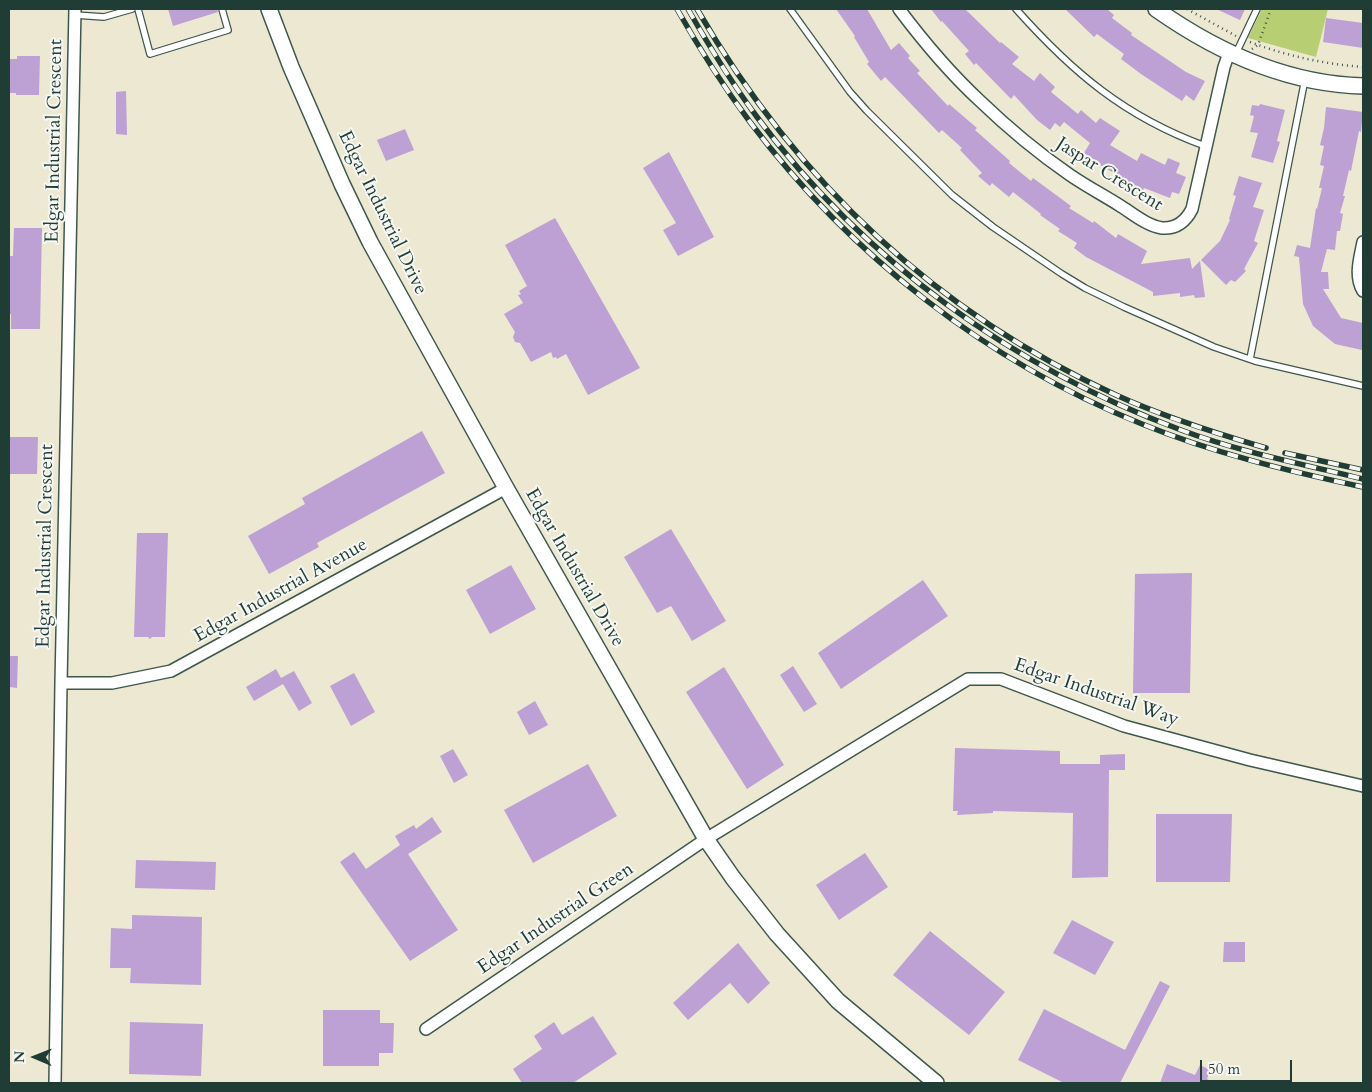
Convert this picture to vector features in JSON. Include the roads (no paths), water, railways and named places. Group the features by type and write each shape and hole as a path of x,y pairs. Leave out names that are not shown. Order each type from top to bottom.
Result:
{"street":[{"name":"Edgar Industrial Drive","path":"269,9 342,184 370,242 506,488 706,839 733,878 777,934 838,1001 936,1083"},
{"name":"Jaspar Crescent","path":"899,9 950,71 978,100 1016,133 1070,175 1153,226 1165,228 1174,227 1185,221 1195,200 1205,146 1229,53"},
{"path":"1156,9 1181,26 1229,53 1265,67 1305,79 1363,86"},
{"name":"Edgar Industrial Crescent","path":"55,1083 75,12"},
{"path":"1363,242 1358,275 1363,291"},
{"name":"Edgar Industrial Avenue","path":"61,683 112,683 171,671 506,488"},
{"name":"Edgar Industrial Way","path":"706,839 968,679 1001,679 1124,726 1250,760 1363,786"},
{"name":"Edgar Industrial Green","path":"426,1029 706,839"}],"lane":[{"path":"75,12 104,17 132,9"},
{"path":"138,9 150,54 228,30 222,9"},
{"path":"790,9 850,92 867,111 964,205 1029,252 1085,288 1214,347 1250,359 1363,386"},
{"path":"1016,9 1072,67 1115,102 1178,136 1205,146"},
{"path":"1229,53 1238,49 1257,9"},
{"path":"1250,359 1305,79"}],"railway":[{"path":"677,9 730,95 789,171 832,217 877,260 925,300 976,336 1029,369 1085,399 1142,424 1196,444 1251,460 1363,487"},
{"path":"688,9 738,91 799,169 845,218 894,263 947,304 1002,342 1059,375 1119,405 1181,430 1226,445 1363,479"},
{"path":"697,9 736,71 779,130 825,184 876,235 930,281 988,324 1050,362 1116,395 1190,424 1266,448"},
{"path":"1285,453 1363,470"}]}
